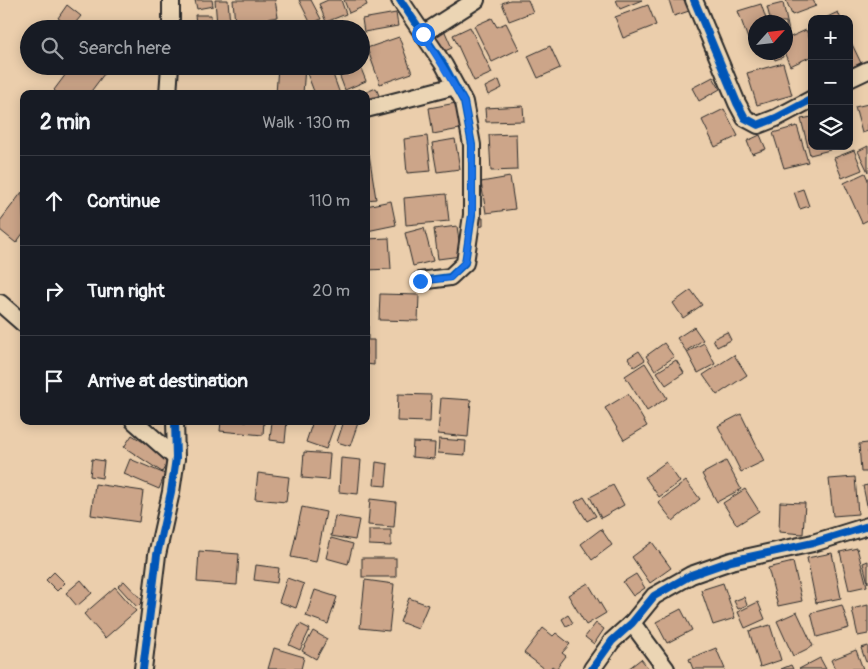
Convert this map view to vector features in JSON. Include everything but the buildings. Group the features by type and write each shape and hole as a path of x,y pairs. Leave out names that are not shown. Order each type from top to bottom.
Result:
{"street":[{"path":"171,0 171,20"},
{"path":"400,0 464,102 472,145 472,214 465,262 450,278 420,281"},
{"path":"423,34 476,0"},
{"path":"694,0 745,118 758,125 808,102"},
{"path":"853,78 868,70"},
{"path":"168,90 169,75"},
{"path":"370,108 455,86"},
{"path":"0,304 20,321"},
{"path":"139,425 176,458"},
{"path":"143,669 157,556 176,458 175,425"},
{"path":"592,669 612,641 632,623 654,596 690,576 731,561 813,543 868,526"},
{"path":"632,623 666,669"}],"cycle path":[{"path":"400,0 444,65 464,102 472,145 472,215 465,263 450,277 420,281"},
{"path":"694,0 745,118 758,125 808,101"},
{"path":"143,669 157,555 171,492 176,458 175,425"},
{"path":"592,669 612,641 632,623 654,596 691,575 731,561 813,543 868,526"}],"route":[{"path":"420,281 450,278 465,262 472,214 472,145 464,102 444,65 423,34"}]}
